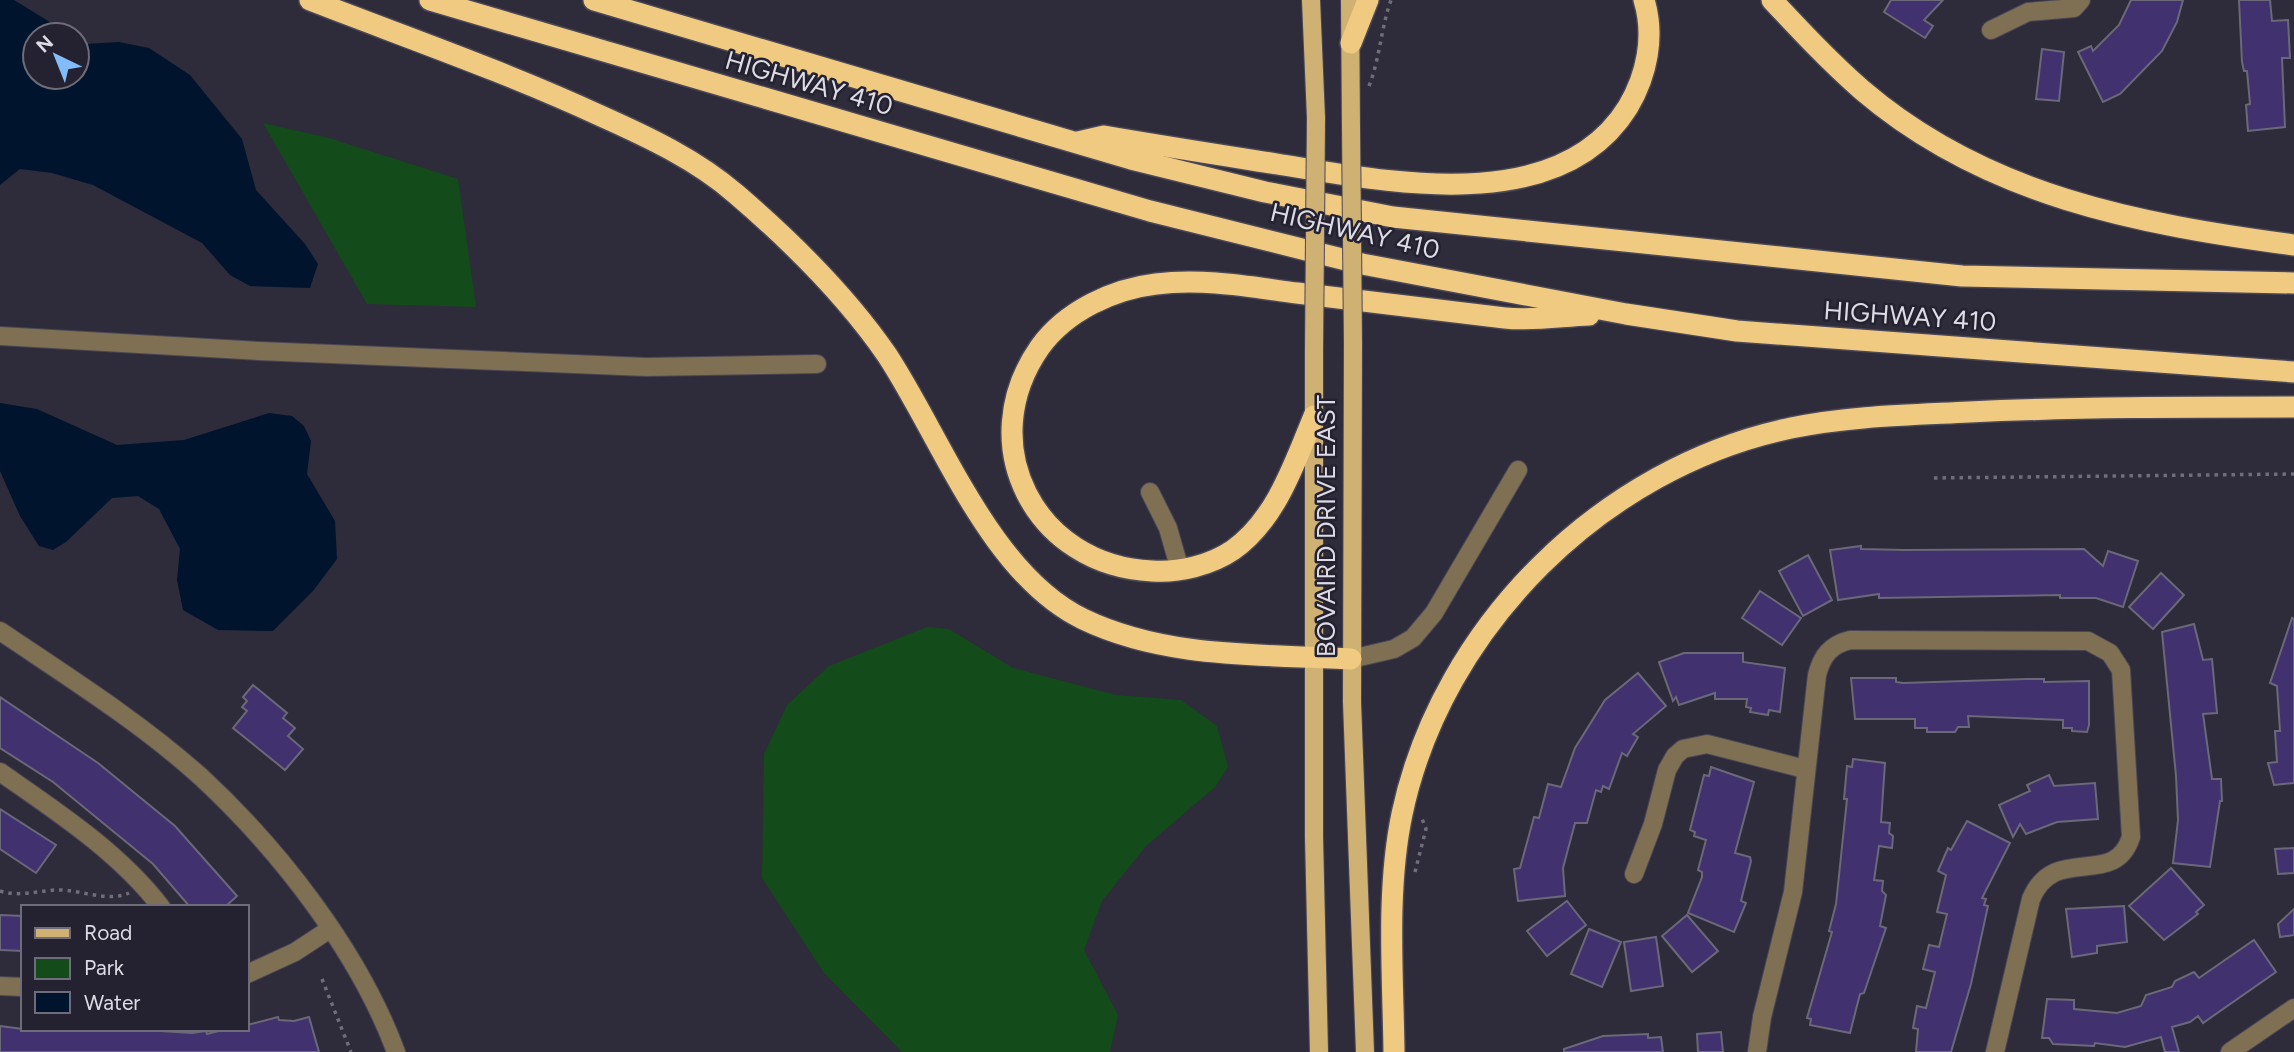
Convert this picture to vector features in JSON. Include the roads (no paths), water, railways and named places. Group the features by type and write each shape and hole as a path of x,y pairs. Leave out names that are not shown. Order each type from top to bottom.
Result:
{"highway":[{"path":"310,0 554,94 657,141 733,190 801,253 849,304 888,357 976,508 1003,548 1032,580 1080,617 1116,633 1163,647 1352,659"},
{"name":"HIGHWAY 410","path":"430,0 1150,211 1362,264 1626,314 1737,331 2294,372"},
{"name":"HIGHWAY 410","path":"594,0 1073,143 1265,192 1393,217 1962,276 2294,283"},
{"path":"1351,43 1368,0"},
{"path":"1073,143 1104,136 1395,183 1467,184 1527,176 1578,155 1600,140 1624,112 1645,68 1649,35 1644,0"},
{"path":"1772,0 1863,90 1901,119 1969,161 2022,187 2078,206 2219,235 2294,245"},
{"path":"1314,416 1284,487 1259,525 1233,550 1202,564 1180,570 1136,571 1092,559 1072,547 1051,528 1031,503 1012,451 1012,425 1018,389 1042,345 1056,330 1093,303 1126,290 1156,284 1214,282 1509,318 1626,314"},
{"path":"1394,1052 1396,849 1403,810 1424,742 1471,652 1498,612 1524,580 1586,523 1622,498 1703,456 1789,428 1870,416 2057,408 2294,407"}],"main road":[{"name":"BOVAIRD DRIVE EAST","path":"1311,0 1315,118 1314,838 1319,1052"},
{"name":"BOVAIRD DRIVE EAST","path":"1350,0 1352,659 1365,1052"}],"street":[{"path":"1991,30 2028,12 2074,8 2081,0"},
{"path":"0,336 273,352 646,367 817,364"},
{"path":"1352,659 1394,649 1413,638 1434,613 1518,470"},
{"path":"1150,492 1168,528 1180,570"},
{"path":"0,631 132,722 200,776 270,850 346,953 396,1052"},
{"path":"1757,1052 1762,1017 1793,892 1805,769 1821,660 1839,642 1850,640 2075,640 2100,645 2117,661 2121,670 2131,837 2118,858 2105,864 2063,868 2038,884 2031,899 1995,1052"},
{"path":"1634,874 1653,824 1667,770 1675,756 1683,749 1707,744 1805,769"},
{"path":"0,772 96,843 141,883 159,905"},
{"path":"248,974 295,952 330,929"},
{"path":"0,986 21,987"},
{"path":"2230,1052 2294,1008"}],"water":[{"path":"0,0 14,0 48,21 21,21 21,91 91,91 91,44 119,42 149,48 190,75 242,139 256,190 305,244 318,264 310,288 250,286 230,275 202,243 93,185 52,173 20,169 0,185"},
{"path":"0,403 37,409 117,445 184,440 269,413 292,416 304,426 311,441 307,474 335,521 337,559 313,591 273,631 218,630 183,610 177,580 180,549 159,509 138,496 112,498 66,542 53,550 39,546 20,516 0,471"}]}
